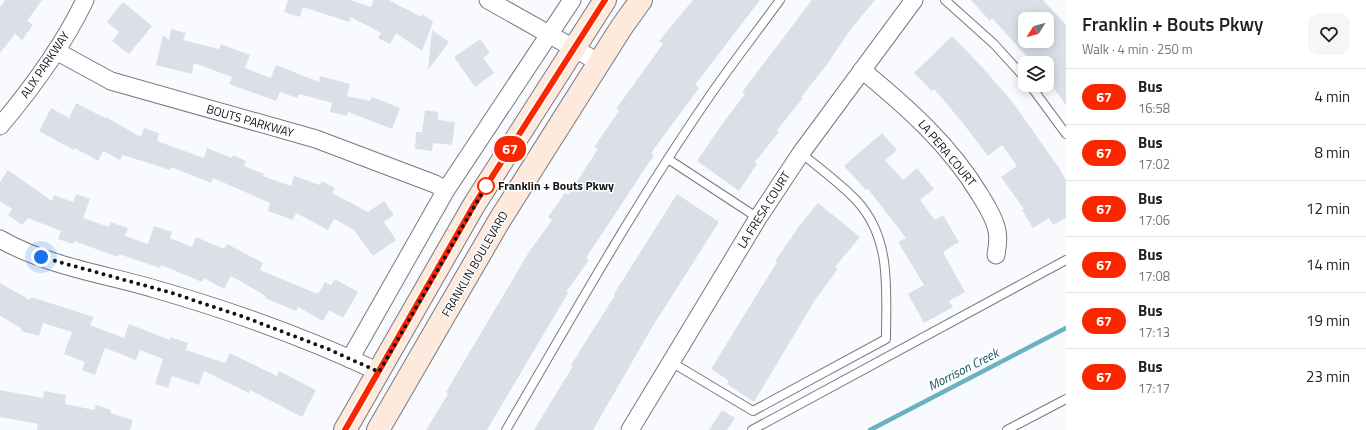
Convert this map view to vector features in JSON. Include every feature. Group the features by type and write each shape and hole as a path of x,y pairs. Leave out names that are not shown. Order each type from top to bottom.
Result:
{"main road":[{"path":"345,430 474,205 605,0"},
{"name":"FRANKLIN BOULEVARD","path":"378,430 499,221 621,28 641,0"}],"street":[{"name":"ALIX PARKWAY","path":"0,126 20,102 56,51 85,0"},
{"path":"488,0 600,63"},
{"path":"350,359 446,190 572,0"},
{"name":"LA FRESA COURT","path":"630,430 758,218 801,153 914,0"},
{"name":"BOUTS PARKWAY","path":"56,51 111,81 316,140 435,184 446,190"},
{"name":"LA PERA COURT","path":"862,70 901,101 929,128 976,188 988,207 997,230 996,255"},
{"path":"0,239 53,261 128,281 244,317 379,372"}],"lane":[{"path":"506,430 668,159 707,100 780,0"},
{"path":"945,0 989,40 1018,71"},
{"path":"1035,92 1066,134"},
{"path":"671,362 753,410 886,339 886,266 883,248 877,230 868,214 856,200 801,153"},
{"path":"668,159 758,218"},
{"path":"752,430 1066,260"},
{"path":"1007,430 1066,399"}],"building":[{"path":"5,0 42,0 27,21 33,25 22,40 15,34 0,53 0,7"},
{"path":"288,0 350,0 371,7 374,0 389,0 421,17 423,14 433,22 422,51 396,33 390,44 378,38 381,33 351,17 349,22 303,7 300,17 284,12"},
{"path":"693,0 760,0 695,85 699,88 651,153 654,155 586,258 589,260 566,292 568,293 487,430 426,430 448,394 446,392 529,252 552,220 548,217 565,193 568,195 598,149 594,147 619,111 616,109 663,44 659,41"},
{"path":"812,0 875,0 850,30 826,66 801,97 803,98 777,130 779,132 755,162 757,164 739,191 697,161 745,94 742,92"},
{"path":"971,0 1043,0 1066,25 1066,105 1054,89 1054,56 1027,56 1019,48 1054,48 1054,12 1018,12 1018,47 992,18 990,21"},
{"path":"123,2 152,26 129,54 112,41 119,32 107,22"},
{"path":"171,29 186,33 183,40 219,49 221,44 250,55 245,68 271,78 276,65 319,82 320,76 350,84 347,96 370,101 372,97 400,108 392,129 348,112 347,116 330,112 332,103 299,94 297,98 280,92 276,101 229,84 232,77 194,63 192,74 156,65 163,35 169,40"},
{"path":"432,30 449,42 428,70"},
{"path":"952,36 984,69 1014,104 1059,168 1066,180 1066,218 1053,225 1049,218 1033,228 1022,210 1024,209 1001,177 1017,166 1002,145 988,156 934,89 932,91 914,73"},
{"path":"480,39 490,53 483,58 494,73 475,87 454,57"},
{"path":"76,103 105,118 106,117 141,137 144,128 159,133 157,141 204,158 207,148 232,158 233,155 246,161 244,166 264,174 263,176 291,186 294,176 320,185 322,181 335,188 332,193 368,212 384,201 394,215 384,222 396,240 373,256 354,230 334,219 328,230 296,213 293,220 268,211 270,203 213,178 211,183 171,167 170,170 123,155 120,160 103,151 98,161 39,131 51,108 69,118"},
{"path":"425,110 438,112 438,120 455,122 452,145 433,143 432,151 415,149 416,132 422,132"},
{"path":"882,133 897,150 885,160 903,180 917,168 934,189 920,200 935,220 943,215 959,242 943,252 965,292 949,301 953,307 924,323 908,294 924,285 898,242 906,238 868,189 866,190 844,166"},
{"path":"8,170 52,201 54,195 73,202 76,194 90,199 83,218 109,227 110,222 128,228 125,236 148,244 154,226 172,232 170,238 192,247 196,237 224,249 227,244 263,263 260,270 318,294 325,282 331,285 335,279 358,292 343,318 329,310 323,321 298,307 296,311 265,298 266,296 231,276 224,289 204,278 202,282 161,265 160,268 119,254 118,257 74,241 73,244 58,239 61,231 28,218 22,225 8,215 12,209 0,201 0,182"},
{"path":"677,194 719,222 651,329 593,430 534,430 573,366 571,365 615,295 614,294"},
{"path":"818,203 860,237 835,267 838,269 815,300 754,402 727,384 729,381 711,369 777,262 775,261 800,225"},
{"path":"0,283 30,300 31,297 94,317 90,325 124,338 129,324 170,340 170,337 188,343 186,350 225,363 230,353 277,376 279,371 316,390 302,417 250,390 249,393 204,371 199,385 172,376 168,388 155,384 163,359 140,350 136,360 105,348 95,375 82,370 85,362 64,354 72,332 43,323 39,336 21,331 21,328 0,316"},
{"path":"0,390 43,398 44,391 66,395 65,404 94,410 96,405 111,410 110,413 133,420 130,430 37,430 38,424 0,417"},
{"path":"722,410 735,418 727,430 709,430"}],"waterway":[{"name":"Morrison Creek","path":"870,430 1066,328"}],"bus line":[{"name":"67","path":"345,430 474,205 596,11 605,0"}],"place":[{"name":"Franklin + Bouts Pkwy","path":"486,186"}],"route":[{"path":"41,257 172,293 244,317 328,349 379,372 486,186"}]}
